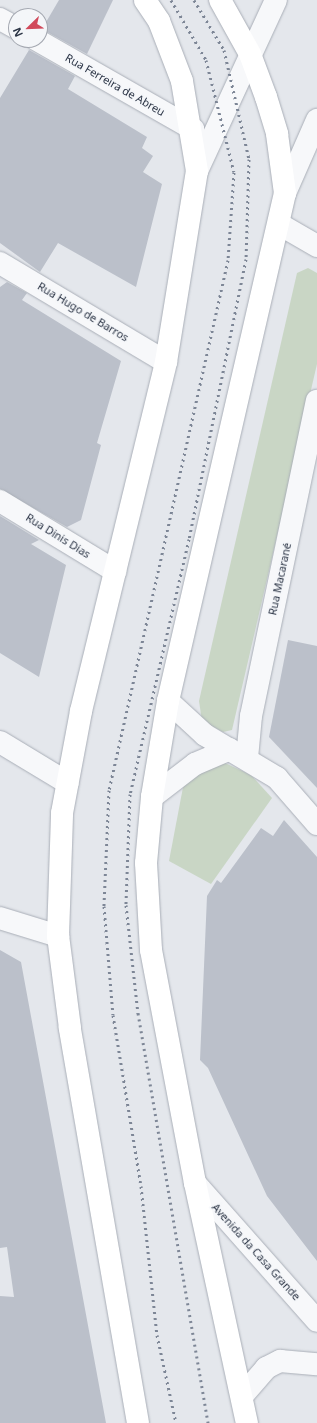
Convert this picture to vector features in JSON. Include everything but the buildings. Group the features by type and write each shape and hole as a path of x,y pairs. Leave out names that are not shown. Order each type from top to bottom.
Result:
{"main road":[{"path":"138,1423 70,1028 58,936 62,813 115,571 166,362 198,171 193,129 182,81 159,21 145,0"},
{"path":"220,0 250,54 277,134 285,193 168,701 152,797 146,862 151,950 195,1183 247,1423"}],"street":[{"path":"198,171 250,54 278,2"},
{"name":"Rua Ferreira de Abreu","path":"48,46 193,129"},
{"path":"285,193 317,120"},
{"path":"279,224 317,246"},
{"name":"Rua Hugo de Barros","path":"0,263 166,362"},
{"name":"Rua Macarané","path":"239,754 251,716 317,401"},
{"name":"Rua Dinis Dias","path":"0,501 115,571"},
{"path":"168,701 205,735 277,778 317,824"},
{"path":"0,742 68,783"},
{"path":"152,797 195,764 239,754"},
{"path":"0,918 58,936"},
{"name":"Avenida da Casa Grande","path":"195,1183 317,1321"},
{"path":"242,1396 266,1368 280,1361 317,1364"}],"green space":[{"path":"308,268 317,273 317,364 232,730 223,732 202,721 199,701 297,273"},
{"path":"225,763 251,775 272,798 211,884 169,861 184,782 201,769"}],"railway":[{"path":"171,0 206,60 234,172 228,260 109,790 104,906 113,1015 141,1186 157,1335 176,1423"},
{"path":"194,0 224,50 249,159 246,259 189,539 130,794 126,905 138,1013 208,1423"}]}
